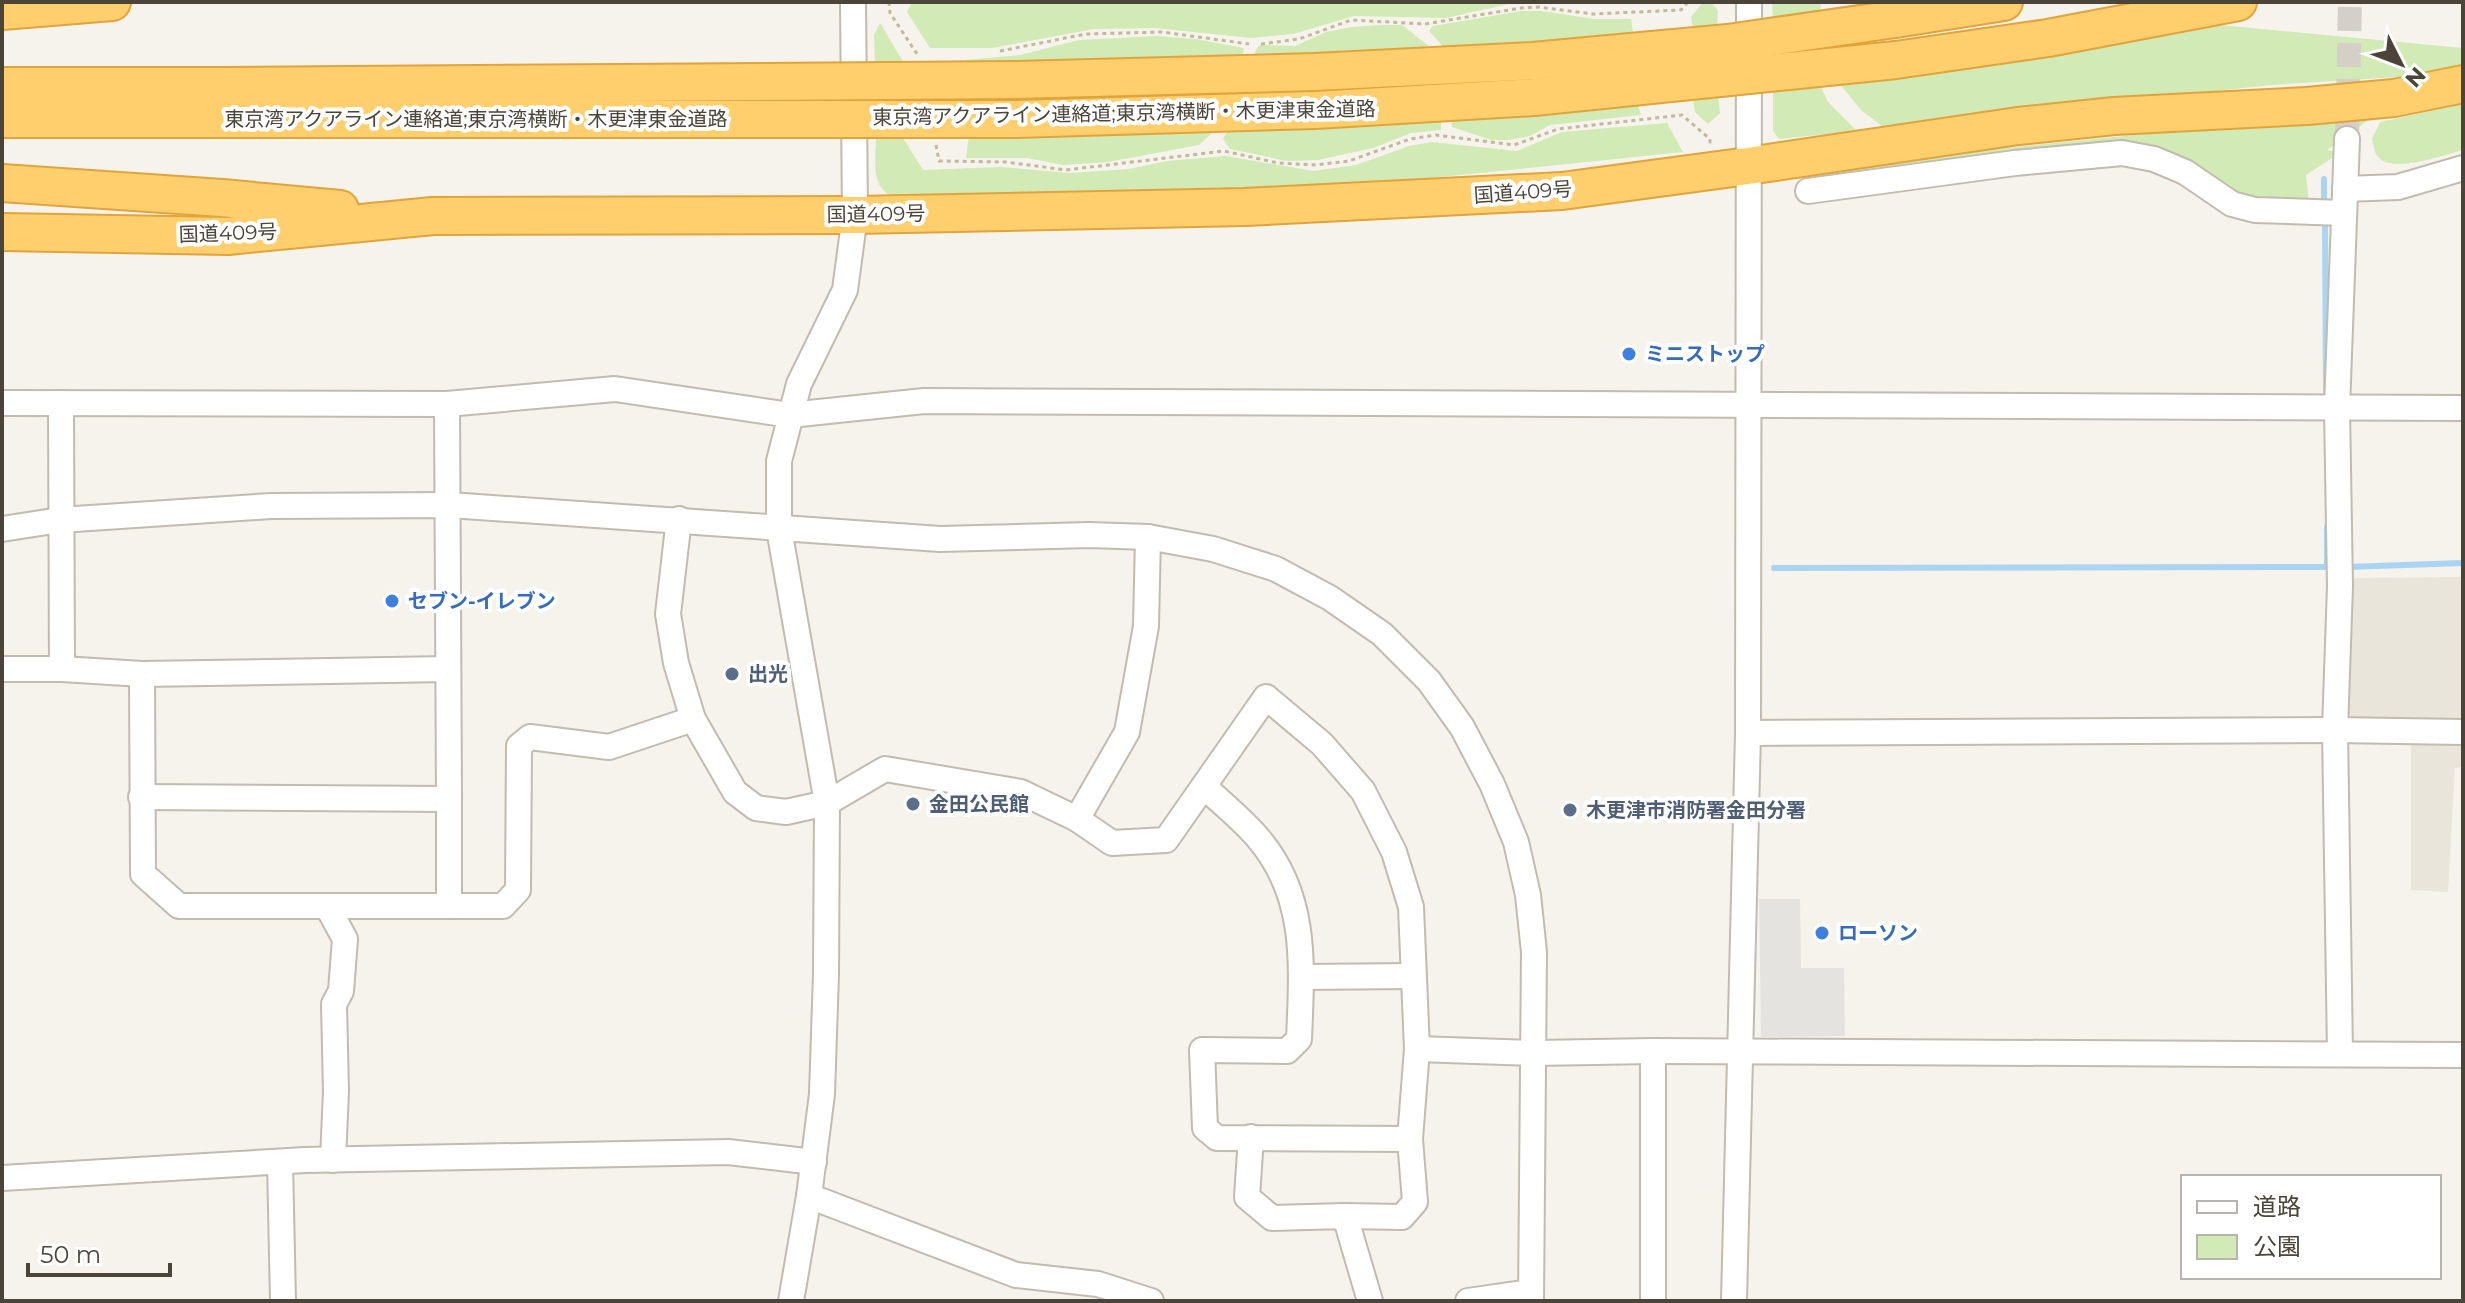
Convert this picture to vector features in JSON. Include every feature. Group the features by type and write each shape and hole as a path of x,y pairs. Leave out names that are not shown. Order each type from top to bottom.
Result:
{"highway":[{"path":"2,11 112,2"},
{"name":"東京湾アクアライン連絡道;東京湾横断・木更津東金道路","path":"2,119 226,102 1315,72 1533,61 1698,46 2004,2"},
{"name":"東京湾アクアライン連絡道;東京湾横断・木更津東金道路","path":"2,86 226,102 1016,119 1315,110 1534,97 1896,60 2048,38 2238,2"},
{"name":"国道409号","path":"2,232 228,236 433,216 855,215 1308,204 1562,191 2018,126 2114,116 2307,106 2394,98 2463,84"},
{"path":"2,183 433,216"}],"street":[{"path":"791,1301 822,1094 827,803 779,529 779,461 799,384 845,290 855,215 853,2"},
{"path":"1734,1301 1748,733 1750,404 1731,169 1749,2"},
{"path":"2340,1053 2335,730 2340,554 2328,408 2347,139"},
{"path":"1808,191 2015,163 2122,153 2154,159 2185,172 2232,204 2255,210 2312,212 2463,168"},
{"path":"2,403 447,404 615,389 790,415 924,401 2463,408"},
{"path":"61,403 62,669"},
{"path":"447,404 450,505 449,906"},
{"path":"2,529 60,520 271,506 450,505 940,539 1089,535 1148,537 1213,549 1276,569 1330,598 1382,634 1429,681 1462,727 1492,784 1516,842 1528,895 1534,952 1531,1296 1468,1301"},
{"path":"679,519 668,614 676,663 693,719 735,792 756,808 786,812 827,803 885,769 1021,792 1077,819 1112,843 1166,840 1266,697 1322,744 1363,791 1394,852 1411,907 1417,1049 1410,1139 1415,1202 1402,1217 1272,1218 1247,1197 1251,1137"},
{"path":"1077,819 1127,732 1146,626 1148,537"},
{"path":"2,669 142,674 448,669"},
{"path":"142,674 143,874 179,906 503,906 518,890 519,746 530,737 609,747 693,719"},
{"path":"1748,733 2463,732"},
{"path":"1204,786 1258,838 1283,875 1298,917 1302,977 1299,1039 1287,1051 1202,1050 1205,1128 1217,1138 1410,1139"},
{"path":"141,797 449,799"},
{"path":"327,906 345,939 341,991 334,1004 336,1091 333,1160"},
{"path":"1302,977 1413,976"},
{"path":"1417,1049 1535,1053 2463,1055"},
{"path":"1653,1051 1653,1301"},
{"path":"2,1178 333,1160 728,1152 814,1162"},
{"path":"280,1162 283,1301"},
{"path":"809,1196 1016,1275 1098,1284 1151,1301"},
{"path":"1345,1216 1370,1301"}],"path":[{"path":"889,2 890,13 918,55"},
{"path":"994,52 1101,33 1162,32 1254,45 1299,39 1351,20 1425,24 1521,8 1539,7 1593,14 1681,10 1688,2"},
{"path":"936,146 939,161 1006,162 1066,170 1224,151 1278,163 1316,165 1349,161 1410,139 1436,135 1514,145 1558,129 1682,115 1710,139 1731,169"}],"shaded area":[{"path":"2463,577 2463,722 2346,724 2347,578"},
{"path":"2411,739 2463,741 2463,767 2455,768 2448,892 2411,890"},
{"path":"1759,899 1800,899 1801,968 1844,968 1845,1036 1761,1037"}],"green space":[{"path":"1703,2 1710,2 1718,10 1717,26 1693,28 1691,17"},
{"path":"1772,2 1821,2 1820,13 1773,20"},
{"path":"911,4 1509,4 1446,18 1354,16 1293,34 1251,38 1155,28 1094,29 992,48 930,48 907,12"},
{"path":"1521,11 1594,19 1631,19 1633,33 1446,50 1429,31 1433,26"},
{"path":"880,23 905,65 875,66 874,35"},
{"path":"2209,24 2463,48 2463,64 2446,74 2272,85 1882,126 1862,111 1838,82"},
{"path":"1402,25 1435,51 1253,59 1260,45 1295,46 1326,32"},
{"path":"1157,36 1244,48 1241,59 963,65 965,60 1020,55 1079,40"},
{"path":"1820,85 1828,102 1857,131 1779,139 1773,131 1773,89"},
{"path":"1718,97 1720,113 1708,124 1695,112 1693,99"},
{"path":"2463,104 2463,150 2432,159 2396,164 2386,162 2376,154 2372,139 2380,122"},
{"path":"1638,105 1641,115 1550,125 1530,136 1509,140 1491,140 1452,127 1451,119"},
{"path":"2370,119 2327,150 2340,153 2306,175 2309,203 2238,201 2156,151 1804,186 1803,179 1904,158 2203,128"},
{"path":"1441,121 1441,130 1411,133 1373,148 1318,160 1287,161 1230,149 1223,139 1228,130"},
{"path":"1667,123 1683,152 1421,179 1259,191 1105,196 889,195 879,184 875,169 876,137 903,138 923,170 1001,167 1069,173 1129,169 1167,161 1226,156 1313,171 1356,165 1409,146 1432,142 1517,151 1562,132"},
{"path":"1215,130 1199,145 1108,162 1063,165 1027,158 966,158 969,136"}],"waterway":[{"path":"2324,179 2324,207"},
{"path":"2325,219 2326,391"},
{"path":"2327,527 2327,567"},
{"path":"2347,567 2463,563"},
{"path":"1774,568 2335,567"}],"tunnel":[{"path":"2347,139 2350,2"}],"place":[{"name":"ミニストップ","path":"1629,354"},
{"name":"セブン-イレブン","path":"392,601"},
{"name":"出光","path":"732,674"},
{"name":"金田公民館","path":"913,804"},
{"name":"木更津市消防署金田分署","path":"1570,810"},
{"name":"ローソン","path":"1822,933"}]}
